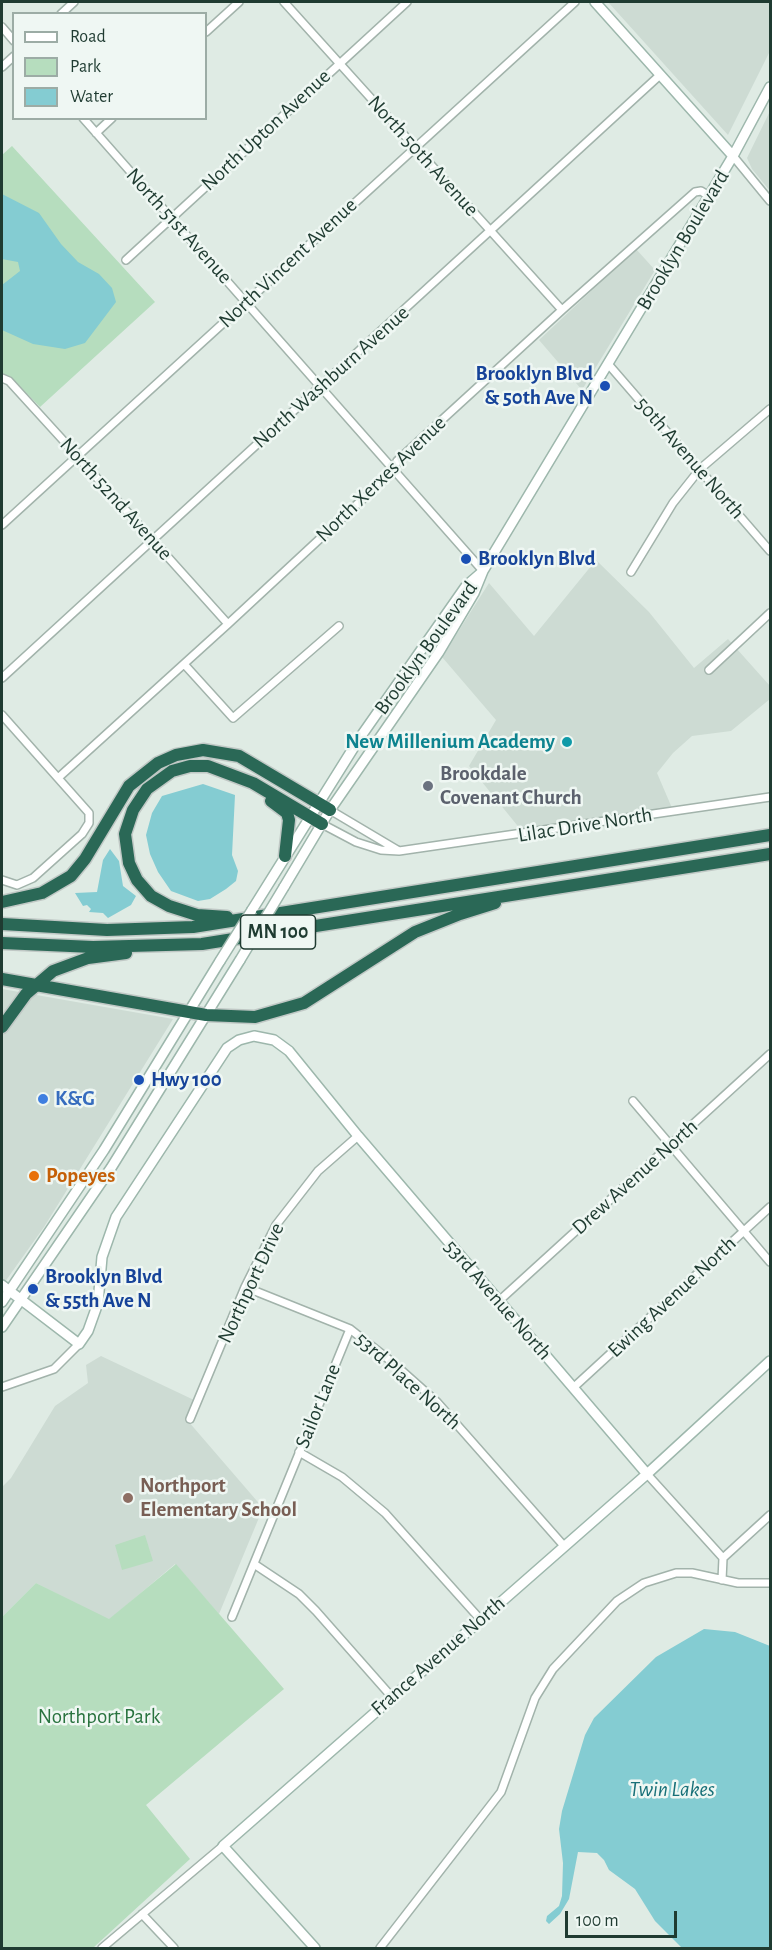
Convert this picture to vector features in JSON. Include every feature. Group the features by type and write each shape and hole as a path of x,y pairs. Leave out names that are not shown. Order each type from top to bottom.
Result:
{"highway":[{"path":"2,902 42,893 71,876 85,860 129,786 158,763 176,754 203,750 239,756 330,810"},
{"path":"291,913 224,917 187,913 158,901 140,884 133,873 126,848 125,834 133,810 142,794 160,778 180,768 198,765 221,769 253,783 322,824"},
{"path":"221,769 287,813 290,828 285,856"},
{"name":"MN 100","path":"2,924 88,930 162,929 291,913 771,835"},
{"name":"MN 100","path":"2,943 93,947 202,944 771,854"},
{"path":"2,979 35,987 206,1015 255,1017 295,1007 415,932 460,914 551,889"},
{"path":"2,1027 35,987 53,971 88,958 202,944"}],"main road":[{"path":"595,2 733,156"},
{"name":"Brooklyn Boulevard","path":"2,1327 111,1168 330,810 439,652 474,593 483,571 609,365 733,156 771,87"},
{"name":"Brooklyn Boulevard","path":"2,1302 5,1288 104,1150 317,802 466,586 483,571"},
{"name":"53rd Avenue North","path":"79,1344 88,1331 96,1310 106,1242 121,1210 227,1048 239,1040 254,1036 274,1040 289,1051 358,1136 647,1474"},
{"path":"5,1288 79,1344"},
{"name":"France Avenue North","path":"223,1846 391,1696 647,1474 771,1361"},
{"path":"223,1846 315,1948"}],"street":[{"path":"207,31 239,2"},
{"name":"North 50th Avenue","path":"284,2 562,310"},
{"name":"North Upton Avenue","path":"126,260 407,2"},
{"name":"North Vincent Avenue","path":"2,525 575,2"},
{"path":"2,27 12,39"},
{"name":"North Washburn Avenue","path":"2,678 660,75"},
{"name":"North 51st Avenue","path":"85,120 483,571"},
{"path":"96,133 110,120"},
{"path":"733,156 771,201"},
{"name":"North Xerxes Avenue","path":"58,778 228,624 394,469 397,461 562,310 695,192 701,191 709,196"},
{"name":"50th Avenue North","path":"609,365 771,551"},
{"name":"North 52nd Avenue","path":"2,378 9,381 77,455 228,624"},
{"path":"631,572 673,503 700,469 771,409"},
{"path":"709,670 771,613"},
{"path":"184,664 233,718 339,626"},
{"path":"2,715 89,813 88,823 82,834 33,878 17,885 2,880"},
{"name":"Lilac Drive North","path":"322,824 356,842 381,850 399,851 771,797"},
{"path":"330,810 399,851"},
{"name":"Drew Avenue North","path":"500,1300 771,1053"},
{"path":"633,1101 771,1262"},
{"name":"Northport Drive","path":"190,1419 244,1287 270,1235 296,1197 318,1172 358,1136"},
{"name":"Ewing Avenue North","path":"573,1388 771,1207"},
{"name":"53rd Place North","path":"244,1287 350,1329 437,1402 564,1546"},
{"name":"Sailor Lane","path":"231,1617 350,1329"},
{"path":"2,1387 54,1369 79,1344"},
{"path":"299,1452 342,1477 385,1513 480,1619"},
{"name":"53rd Avenue North","path":"647,1474 723,1558"},
{"path":"722,1580 723,1558 771,1515"},
{"path":"254,1564 299,1594 391,1696"},
{"path":"380,1948 501,1792 535,1698 543,1683 564,1656 617,1601 644,1583 676,1573 692,1573 738,1583 771,1583"},
{"name":"France Avenue North","path":"102,1948 223,1846"},
{"path":"142,1914 174,1948"}],"shaded area":[{"path":"608,2 770,2 770,51 728,135"},
{"path":"770,111 770,191 752,169 747,158"},
{"path":"636,249 655,270 582,390 539,340"},
{"path":"596,560 649,612 694,668 728,639 770,686 770,699 731,731 692,736 673,753 657,773 672,808 521,830 469,766 496,720 442,657 489,583 534,636"},
{"path":"2,989 173,1019 44,1227 2,1286"},
{"name":"Northport Elementary School","path":"101,1356 194,1400 188,1421 263,1508 219,1614 175,1564 109,1620 36,1583 2,1617 2,1487 11,1478 55,1406 88,1383 86,1365"}],"green space":[{"path":"12,146 155,302 40,407 11,377 2,373 2,155"},
{"path":"145,1535 153,1561 122,1570 115,1545"},
{"name":"Northport Park","path":"176,1564 284,1689 146,1805 190,1859 93,1948 2,1948 2,1617 36,1583 109,1619"}],"water":[{"path":"2,194 39,213 61,244 78,262 99,274 112,288 116,302 85,343 65,349 33,344 2,330 2,285 20,271 18,262 2,259"},
{"path":"203,784 235,795 232,855 238,871 236,881 226,889 210,899 198,901 171,891 158,872 150,854 146,835 152,813 162,796"},
{"path":"110,849 119,861 123,886 136,896 131,905 108,918 103,913 89,912 91,909 87,905 83,906 75,893 97,892 103,860"},
{"name":"Twin Lakes","path":"704,1629 735,1632 770,1646 770,1948 682,1948 655,1921 635,1889 609,1870 597,1853 578,1852 569,1899 560,1914 549,1924 546,1921 547,1916 559,1906 562,1896 563,1863 559,1829 562,1811 585,1735 594,1718 656,1657"}],"place":[{"name":"Brooklyn Blvd & 50th Ave N","path":"605,386"},
{"name":"Brooklyn Blvd","path":"466,559"},
{"name":"New Millenium Academy","path":"567,742"},
{"name":"Brookdale Covenant Church","path":"428,786"},
{"name":"Hwy 100","path":"139,1080"},
{"name":"K&G","path":"43,1099"},
{"name":"Popeyes","path":"34,1176"},
{"name":"Brooklyn Blvd & 55th Ave N","path":"33,1289"},
{"name":"Northport Elementary School","path":"128,1498"}]}
